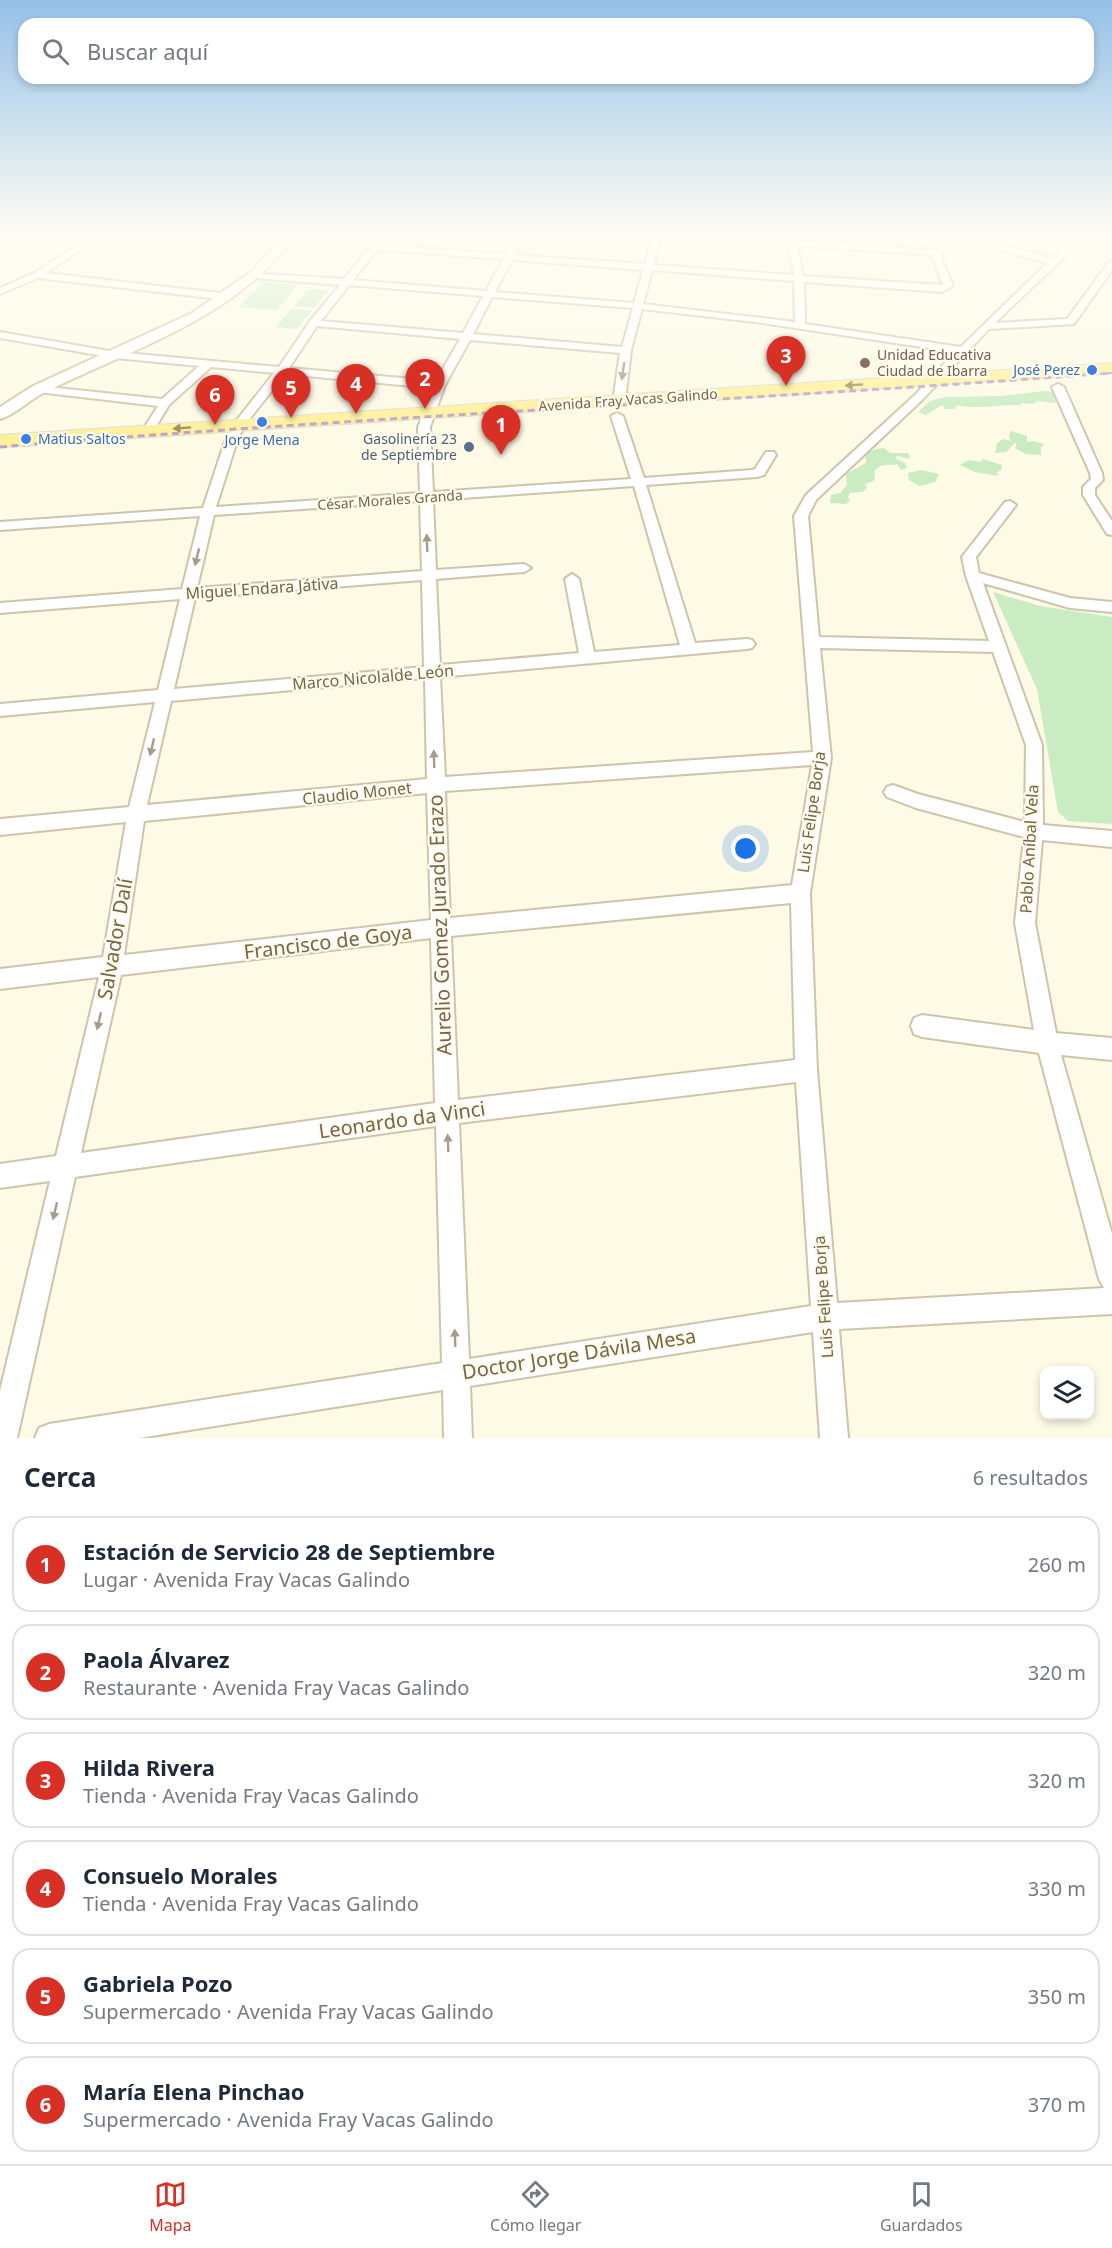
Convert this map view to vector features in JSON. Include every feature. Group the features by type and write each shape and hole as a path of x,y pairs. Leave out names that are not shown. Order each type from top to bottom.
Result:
{"main road":[{"path":"946,366 974,377"},
{"name":"Avenida Fray Vacas Galindo","path":"618,409 934,379 1112,368"},
{"name":"Avenida Fray Vacas Galindo","path":"0,456 235,433 426,420 618,409 919,397 1112,384"},
{"name":"Avenida Fray Vacas Galindo","path":"0,441 148,431 235,433"}],"street":[{"path":"0,414 38,389 197,316 223,300"},
{"path":"235,433 332,300"},
{"path":"426,420 440,385 486,300"},
{"path":"565,300 638,306 800,326 961,350"},
{"path":"640,300 626,350 618,409 689,649"},
{"path":"799,300 800,326"},
{"name":"Luis Felipe Borja","path":"834,1438 806,1070 800,893 822,758 801,516 811,498 919,397 961,350 1013,300"},
{"path":"986,326 1070,322 1086,300"},
{"path":"314,323 626,350"},
{"path":"0,335 115,355 440,385"},
{"path":"148,431 165,403 208,363"},
{"path":"1058,387 1070,411 1086,456 1098,474 1097,480 1089,487 1089,495 1112,531"},
{"path":"38,389 165,403"},
{"name":"Aurelio Gomez Jurado Erazo","path":"426,420 425,497 458,1438"},
{"name":"Salvador Dalí","path":"3,1438 112,967 136,815 187,593 208,512 235,433"},
{"name":"César Morales Granda","path":"0,526 753,474 760,472 770,455"},
{"name":"Pablo Aníbal Vela","path":"1010,505 969,557 973,576 1034,745 1034,832 1025,923 1047,1043 1112,1280"},
{"name":"Miguel Endara Játiva","path":"0,608 524,568"},
{"path":"973,576 1070,603 1112,607"},
{"path":"572,579 588,658"},
{"path":"812,642 998,647"},
{"name":"Marco Nicolalde León","path":"0,710 747,644"},
{"name":"Claudio Monet","path":"0,827 435,785 822,758"},
{"path":"893,792 916,801 1034,832 1112,839"},
{"name":"Francisco de Goya","path":"0,979 440,928 800,893"},
{"path":"922,1026 1047,1043 1112,1049"},
{"name":"Leonardo da Vinci","path":"0,1176 447,1113 806,1070"},
{"name":"Doctor Jorge Dávila Mesa","path":"49,1438 825,1317 1112,1301"}],"green space":[{"path":"246,300 285,300 277,310 239,307"},
{"path":"299,300 321,300 314,308 294,306"},
{"path":"291,309 312,310 297,329 276,327"},
{"path":"1044,391 1057,392 1060,400 1053,403 1036,401 1034,404 1021,403 1021,405 973,407 957,405 954,409 945,409 942,405 926,415 918,412 930,401 946,397 1001,396"},
{"path":"1011,431 1027,436 1027,442 1034,441 1044,444 1041,447 1041,455 1026,454 1015,448 1017,444 1015,443 1006,452 995,453 997,443 1003,439 1011,441 1009,435"},
{"path":"884,448 890,453 908,453 910,459 898,456 895,458 905,463 907,468 901,470 897,464 883,465 874,471 875,480 865,484 867,487 863,492 850,493 848,497 850,500 846,504 830,503 831,495 840,493 847,485 846,474 866,463 865,454"},
{"path":"983,459 1002,465 1001,470 997,472 998,476 975,472 960,465 968,460 981,462"},
{"path":"921,470 939,474 935,482 920,486 909,480 908,473"},
{"path":"993,592 1040,606 1112,617 1112,824 1068,821 1058,812 1037,689"}],"railway":[{"path":"0,447 278,426 1112,373 1100,374"}],"place":[{"name":"Unidad Educativa Ciudad de Ibarra","path":"865,363"},
{"name":"José Perez","path":"1092,370"},
{"name":"Hilda Rivera","path":"786,386"},
{"name":"Paola Álvarez","path":"425,409"},
{"name":"Consuelo Morales","path":"356,414"},
{"name":"Gabriela Pozo","path":"291,418"},
{"name":"Jorge Mena","path":"262,422"},
{"name":"María Elena Pinchao","path":"215,425"},
{"name":"Matius Saltos","path":"26,439"},
{"name":"Gasolinería 23 de Septiembre","path":"469,447"},
{"name":"Estación de Servicio 28 de Septiembre","path":"501,455"}]}
